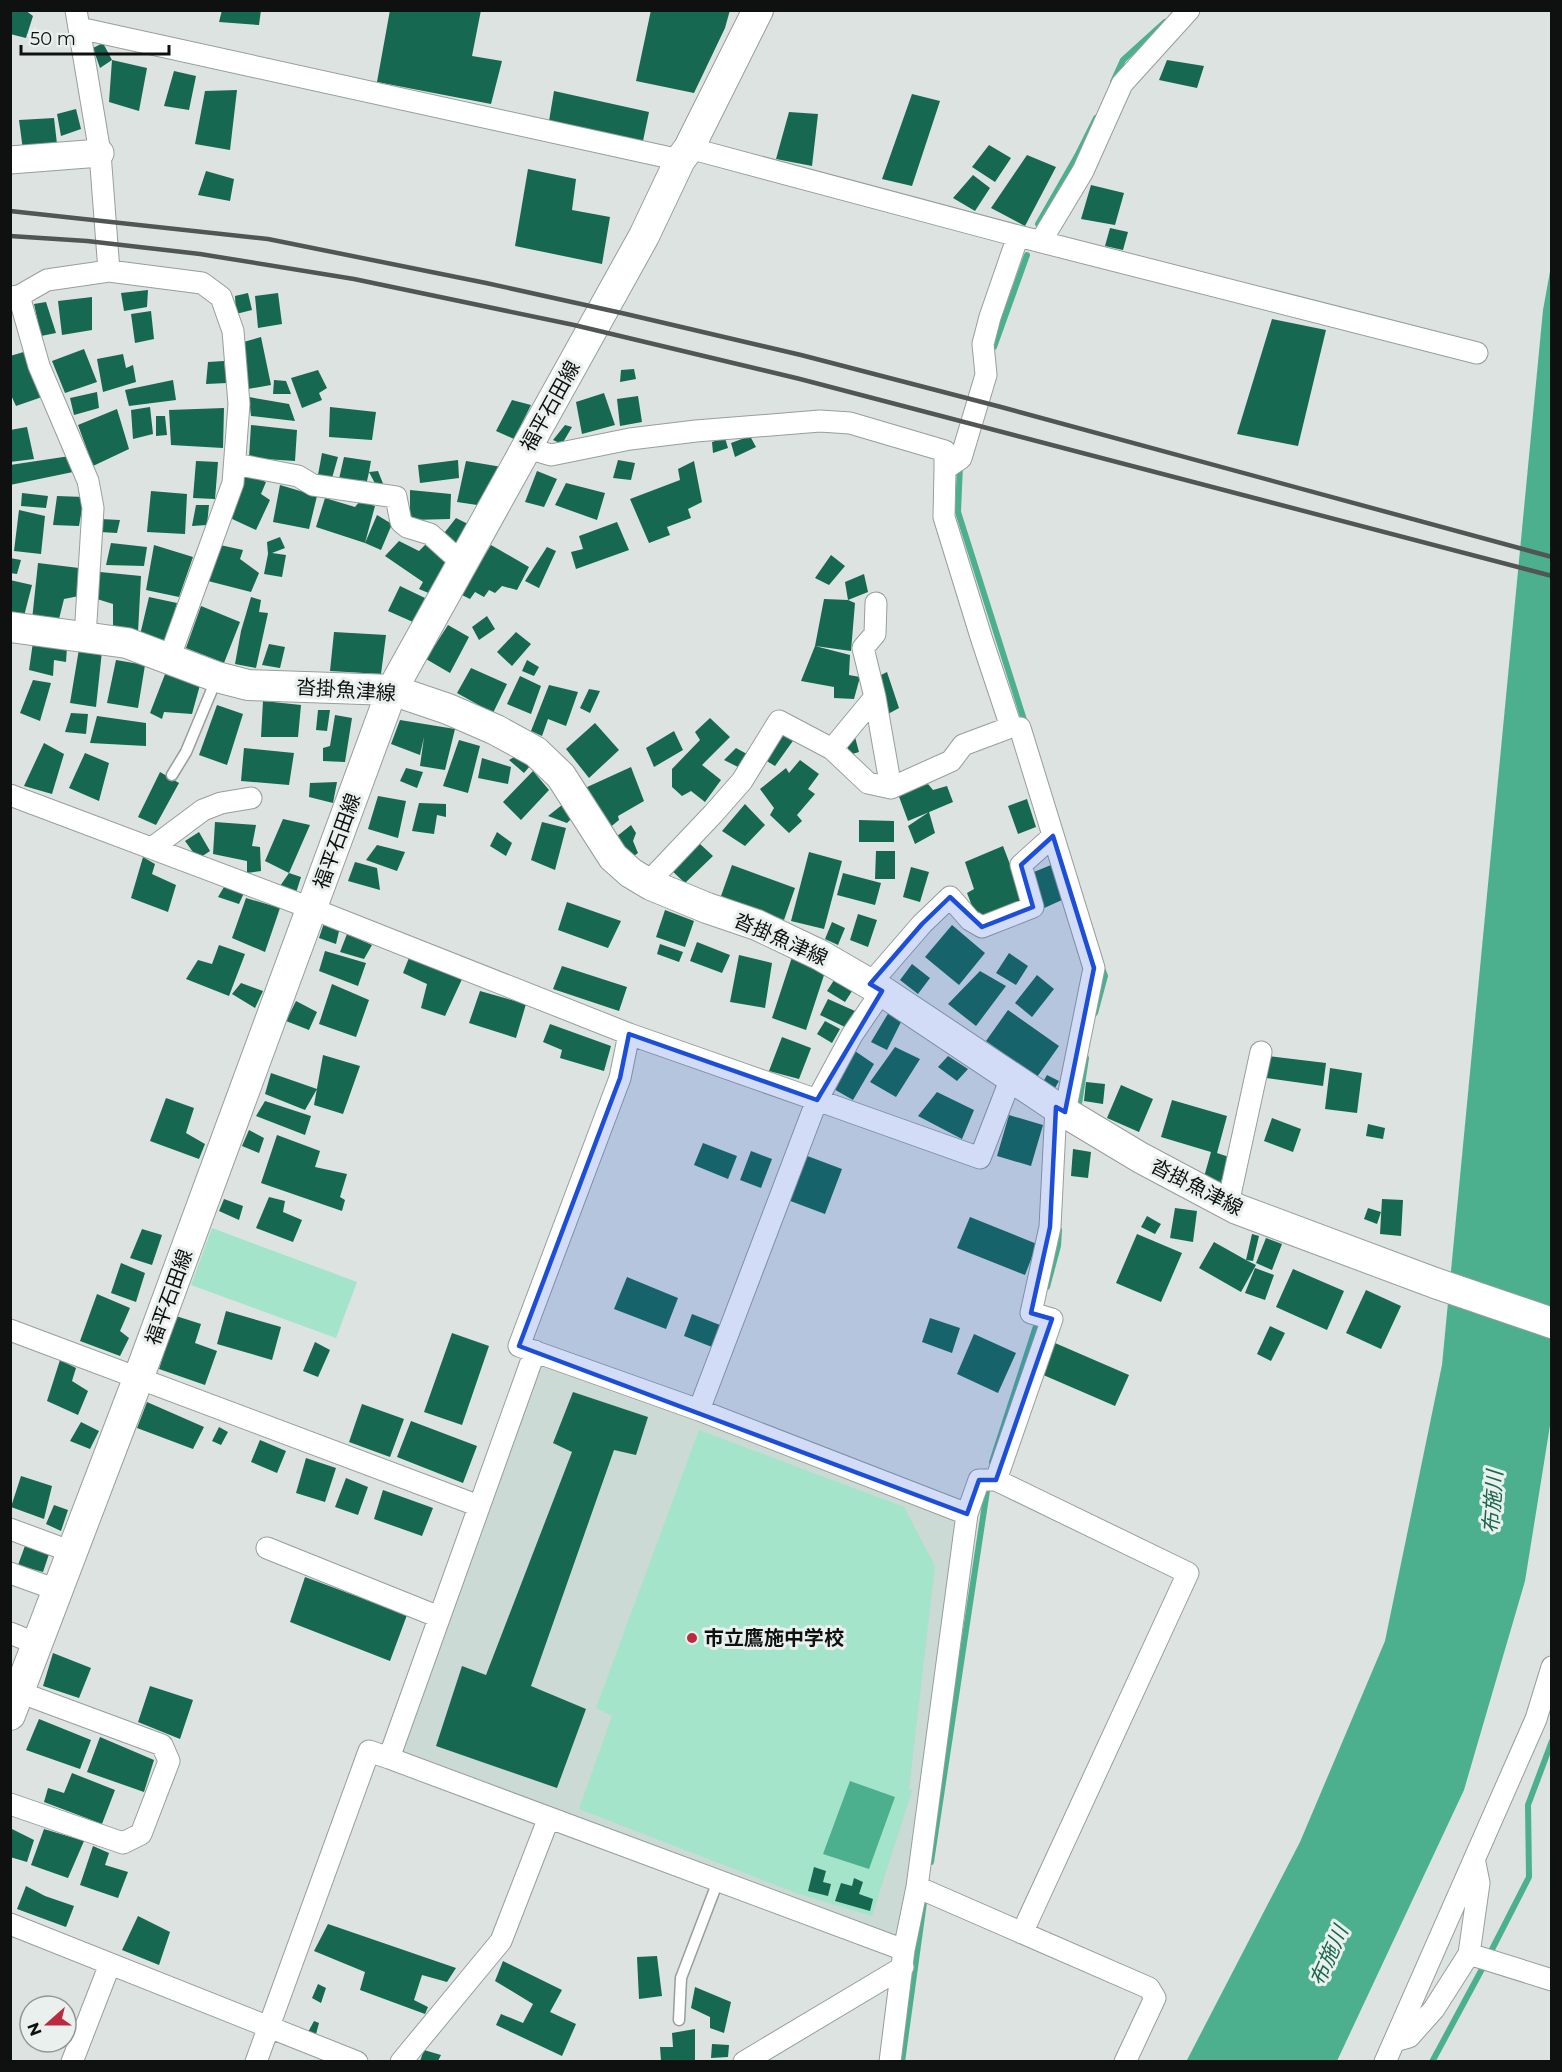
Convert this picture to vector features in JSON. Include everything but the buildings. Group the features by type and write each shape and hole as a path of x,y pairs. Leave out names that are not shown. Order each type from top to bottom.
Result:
{"main road":[{"name":"福平石田線","path":"15,1704 24,1638 57,1590 72,1552 313,909 392,690 644,236 758,10"},
{"name":"沓掛魚津線","path":"10,627 127,643 217,677 248,685 392,690 448,709 496,730 536,752 561,776 613,857 631,873 651,885 757,925 820,954 1061,1109 1141,1158 1228,1204 1435,1283 1551,1323"}],"street":[{"path":"1041,242 1083,171 1122,84 1189,10"},
{"path":"109,270 100,153 77,19 685,154 1477,353"},
{"path":"10,160 100,153"},
{"path":"945,469 961,458 987,375 983,344 1018,236"},
{"path":"85,637 93,508 88,481 39,366 15,297 46,280 109,270 202,283 221,297 233,331 239,405 235,464 233,483 169,659"},
{"path":"527,448 551,455 630,439 820,421 850,423 945,452 944,517 978,630 1011,727"},
{"path":"235,464 298,476 313,485 396,497 401,522 407,527 430,534 462,563"},
{"path":"876,603 874,634 863,648 875,696 891,788"},
{"path":"832,750 875,696"},
{"path":"651,885 657,873 742,781 779,721 832,750 868,783 891,788 951,761 963,746 1011,727 1020,728 1094,968 1061,1109 1050,1227 1031,1313 1052,1319 996,1480"},
{"path":"10,795 313,909 629,1034 980,1158 1011,1078"},
{"path":"152,848 203,810 221,802 251,798"},
{"path":"699,1410 817,1100 876,988 922,924 950,897 970,920 982,927 1033,907 1021,865 1053,836"},
{"path":"629,1034 620,1078 519,1346 699,1410 967,1514"},
{"path":"1228,1204 1261,1052"},
{"path":"10,1330 479,1506"},
{"path":"389,1758 535,1351"},
{"path":"890,2061 904,1959 917,1887 967,1514 979,1480 996,1480 1188,1573 1022,1933"},
{"path":"10,1529 72,1552"},
{"path":"267,1548 439,1617"},
{"path":"10,1573 57,1590"},
{"path":"1385,2061 1536,1719 1551,1667"},
{"path":"10,1804 123,1844 141,1834 169,1761 162,1745 15,1704"},
{"path":"256,2061 369,1751 548,1820 718,1881 904,1959"},
{"path":"402,2061 501,1941 548,1820"},
{"path":"1395,2042 1410,2037 1434,2009 1469,1954 1479,1883 1475,1860"},
{"path":"917,1887 1149,1988 1155,1998 1125,2061"},
{"path":"10,1924 357,2061"},
{"path":"1469,1954 1551,1980"},
{"path":"744,2061 904,1959"},
{"path":"72,2061 110,1964"}],"lane":[{"path":"172,775 186,752 217,677"},
{"path":"679,2020 681,1978 718,1881"}],"highlighted area":[{"path":"1053,836 1094,968 1065,1112 1056,1107 1050,1227 1031,1313 1052,1319 996,1480 979,1480 967,1514 519,1346 620,1078 629,1034 817,1100 882,991 870,984 922,924 950,897 982,927 1033,907 1021,865"}],"shaded area":[{"path":"212,1228 357,1282 336,1338 191,1285"},
{"name":"市立鷹施中学校","path":"539,1359 689,1419 959,1519 900,1939 400,1756"},
{"path":"699,1430 904,1507 935,1566 909,1789 912,1791 872,1916 796,1893 579,1809 612,1716 596,1708"}],"water":[{"name":"布施川","path":"1551,266 1552,1413 1525,1581 1464,1790 1337,2061 1186,2062 1300,1842 1385,1641 1442,1365 1543,310"},
{"path":"850,1781 895,1797 869,1869 823,1854"}],"waterway":[{"path":"1113,82 1123,60 1165,22"},
{"path":"1038,224 1096,118"},
{"path":"994,347 1027,255"},
{"path":"960,465 958,512 1025,723"},
{"path":"1095,1013 1105,976 1102,968"},
{"path":"1079,1104 1086,1058"},
{"path":"1047,1287 1058,1246 1059,1230"},
{"path":"992,1462 1039,1317"},
{"path":"931,1862 988,1484"},
{"path":"1432,2062 1529,1877 1528,1805 1552,1741"},
{"path":"902,2062 924,1902"}],"railway":[{"path":"10,211 268,239 626,314 801,355 1001,407 1552,557"},
{"path":"10,236 87,241 200,254 354,279 574,325 800,379 1552,576"}],"place":[{"name":"市立鷹施中学校","path":"692,1638"}]}
